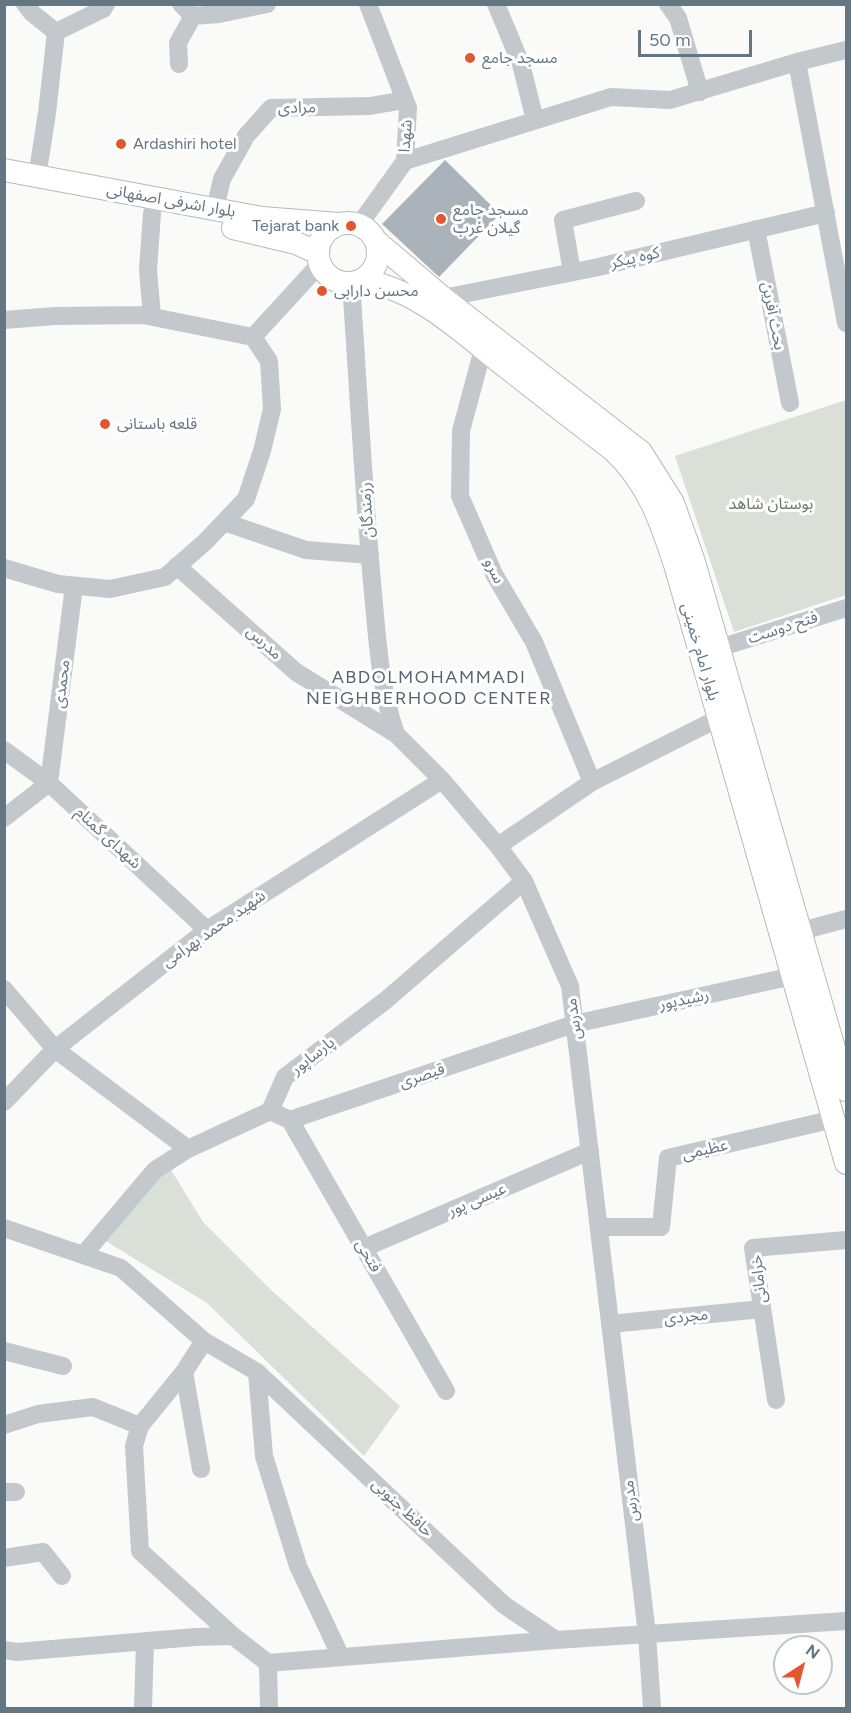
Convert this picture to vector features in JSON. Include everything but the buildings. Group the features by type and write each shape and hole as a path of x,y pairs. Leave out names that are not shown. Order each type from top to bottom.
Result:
{"main road":[{"name":"بلوار اشرفی اصفهانی","path":"4,170 262,218 349,224"},
{"name":"بلوار اشرفی اصفهانی","path":"4,185 254,232 296,243 319,258"},
{"path":"349,224 367,229 377,242 378,260 374,268 356,281 333,278 319,258 324,235 330,228 349,224"},
{"name":"بلوار امام خمینی","path":"377,242 443,298 641,453 673,503 694,562 846,1090"},
{"name":"بلوار امام خمینی","path":"356,281 379,283 411,296 483,349 613,450 629,465 658,512 846,1163"}],"street":[{"path":"25,4 32,13 56,32"},
{"path":"56,32 103,9 106,4"},
{"path":"179,64 178,43 187,10 219,14 267,4"},
{"name":"شهدا","path":"349,224 405,161 408,108 368,4"},
{"path":"496,4 521,64 535,120"},
{"path":"668,4 678,18 700,92"},
{"path":"37,177 56,32"},
{"path":"405,161 611,97 670,100 796,62 846,50"},
{"path":"796,62 846,323"},
{"name":"مرادی","path":"215,209 222,179 246,136 271,108 370,106 405,100"},
{"path":"572,272 563,220 636,201"},
{"path":"152,213 148,270 152,316"},
{"name":"کوه پیکر","path":"443,298 572,272 826,213"},
{"name":"بحث آفرین","path":"756,229 790,403"},
{"path":"253,337 319,258"},
{"name":"رزمندگان","path":"356,281 370,555 387,710 396,734"},
{"path":"4,320 99,314 152,316 253,337 269,361 272,409 262,451 246,499 205,542 165,577 110,589 58,584 4,568"},
{"name":"سرو","path":"483,349 461,431 460,496 494,574 534,642 592,782"},
{"path":"224,522 306,550 370,555"},
{"name":"مدرس","path":"177,567 296,672 396,734 442,780 498,846 524,881 570,986 647,1634 652,1708"},
{"name":"محمدی","path":"49,783 74,586"},
{"name":"فتح دوست","path":"719,648 846,608"},
{"path":"498,846 592,782 719,718"},
{"name":"شهدای گمنام","path":"4,750 49,783 207,930"},
{"name":"شهید محمد بهرامی","path":"4,1102 55,1049 207,930 442,780"},
{"path":"4,818 49,783"},
{"name":"پارساپور","path":"270,1111 285,1077 386,999 524,881"},
{"path":"801,931 846,920"},
{"name":"رشیدپور","path":"574,1024 793,976"},
{"path":"6,992 55,1049 188,1149"},
{"name":"قیصری","path":"290,1120 574,1024"},
{"path":"84,1254 155,1170 188,1149 270,1111 290,1120"},
{"name":"عظیمی","path":"599,1227 661,1227 668,1158 834,1119"},
{"name":"فتحی","path":"290,1120 446,1391"},
{"name":"عیسی پور","path":"364,1248 590,1151"},
{"name":"حافظ جنوبی","path":"4,1228 121,1268 204,1341 258,1372 504,1605 556,1640"},
{"name":"خرامانی","path":"776,1400 753,1248 846,1240"},
{"name":"مجردی","path":"610,1324 762,1309"},
{"path":"204,1341 184,1372 140,1426 134,1446 140,1551 233,1636 268,1663 556,1640 846,1621"},
{"path":"4,1351 63,1366"},
{"path":"184,1372 201,1469"},
{"path":"258,1372 264,1456 298,1566 341,1657"},
{"path":"4,1425 38,1414 93,1407 140,1426"},
{"path":"4,1558 43,1552 62,1576"},
{"path":"4,1650 17,1652 195,1637 233,1636"},
{"path":"143,1708 145,1642"},
{"path":"268,1663 269,1708"}],"green space":[{"name":"بوستان شاهد","path":"846,400 846,595 734,632 675,456"},
{"path":"168,1165 203,1222 270,1289 400,1406 364,1456 207,1303 94,1234"}],"place":[{"name":"مسجد جامع","path":"470,58"},
{"name":"Ardashiri hotel","path":"121,144"},
{"name":"مسجد جامع گیلان غرب","path":"441,219"},
{"name":"Tejarat bank","path":"351,226"},
{"name":"محسن دارابی","path":"322,291"},
{"name":"قلعه باستانی","path":"105,424"}],"district":[{"name":"ABDOLMOHAMMADI NEIGHBERHOOD CENTER","path":"429,688"}]}
